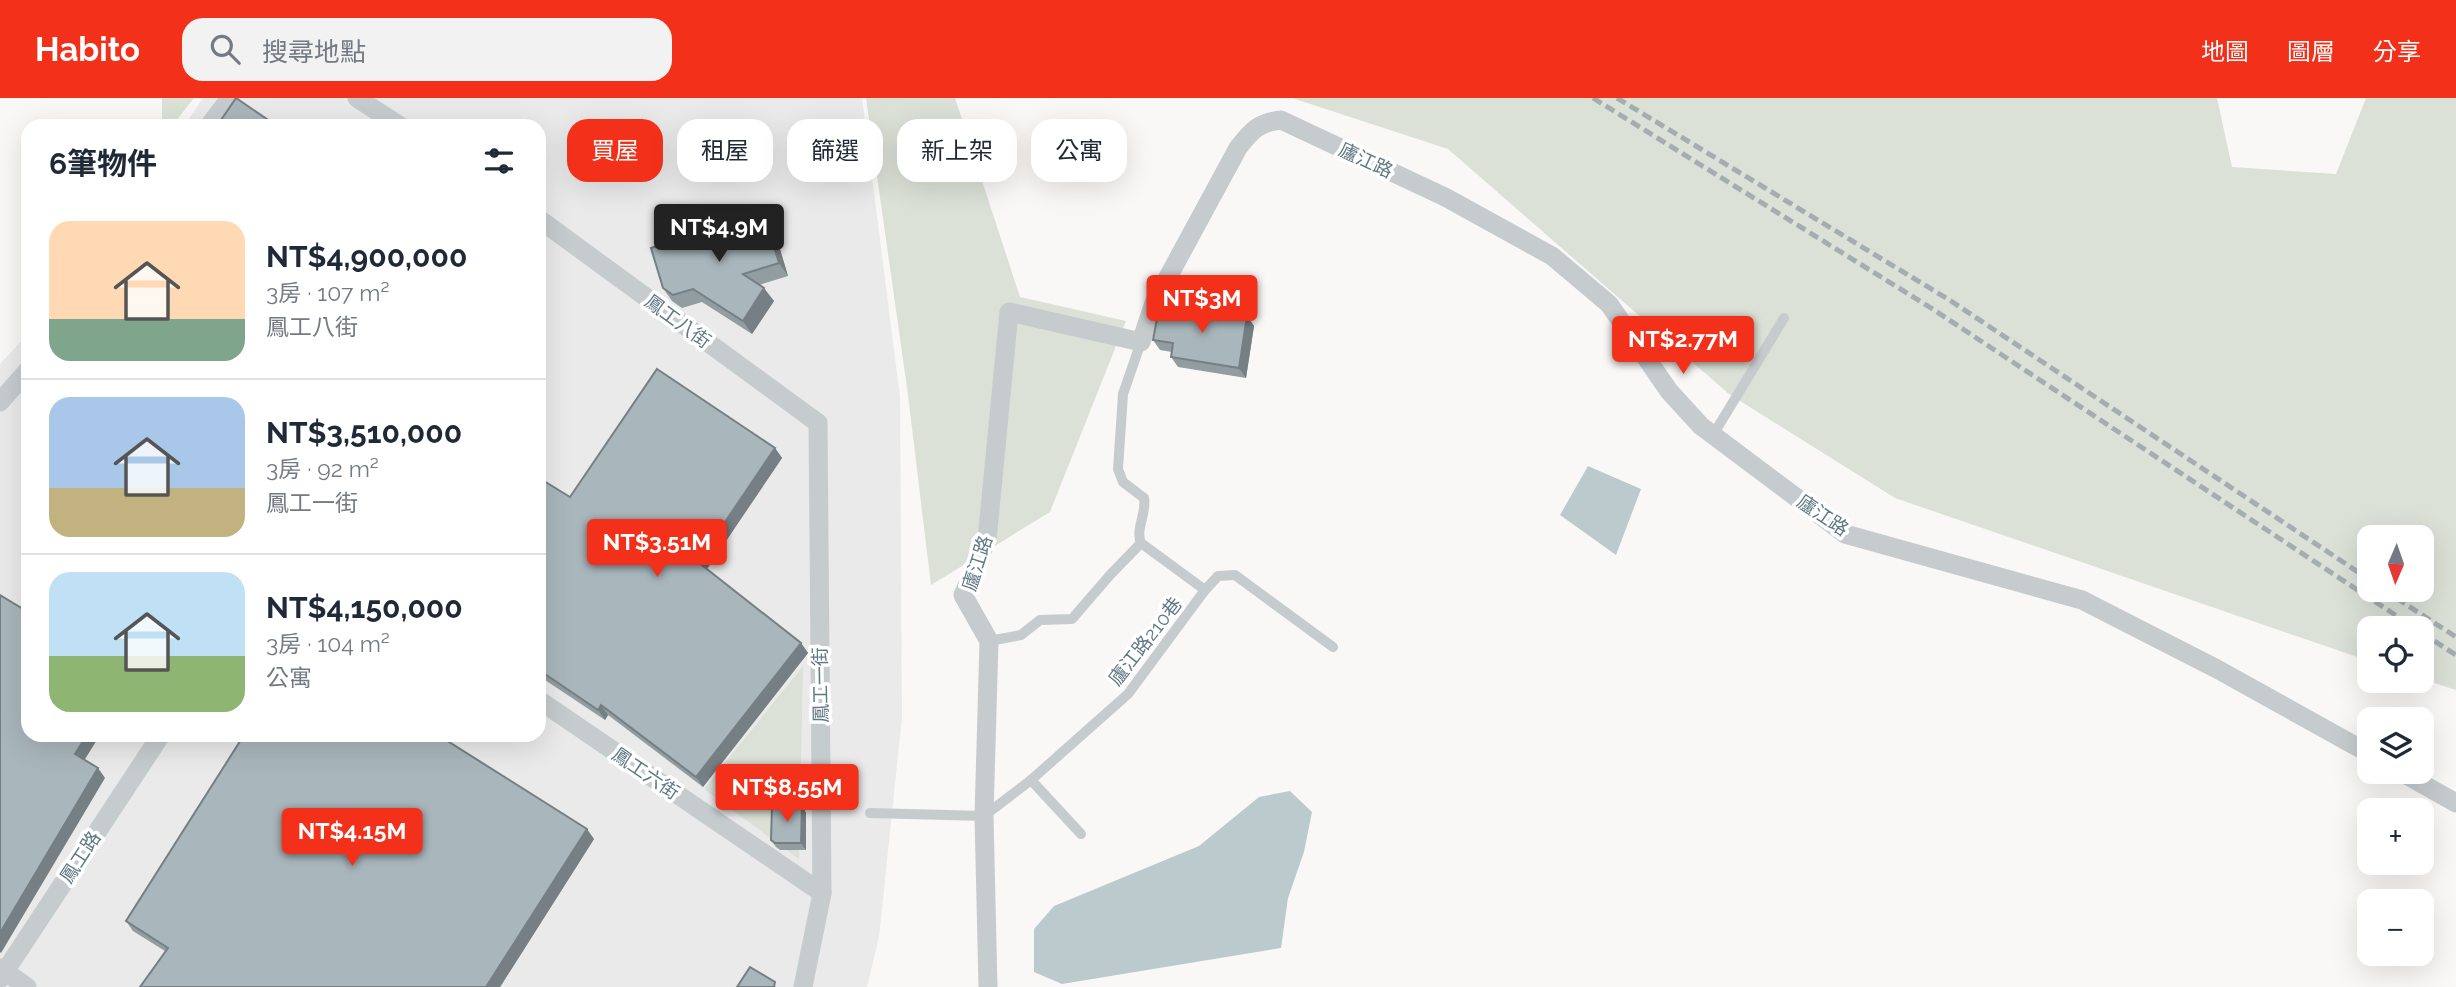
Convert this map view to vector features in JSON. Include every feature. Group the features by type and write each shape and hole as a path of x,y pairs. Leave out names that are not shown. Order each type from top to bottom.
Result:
{"street":[{"path":"214,119 230,98"},
{"path":"357,98 389,119"},
{"name":"廬江路","path":"989,641 963,595 987,540 1009,313 1141,342 1154,303 1238,148 1254,128 1266,122 1281,120 1444,197 1552,256 1609,304 1669,391 1701,426 1845,534 2082,600 2217,669 2357,747"},
{"name":"鳳工八街","path":"546,224 818,423"},
{"path":"0,402 21,378"},
{"name":"鳳工一街","path":"803,987 822,893 818,423"},
{"path":"988,987 984,816 989,641"},
{"name":"鳳工六街","path":"546,705 822,893"},
{"name":"鳳工路","path":"2,973 156,742"},
{"path":"2422,784 2456,803"},
{"path":"2,973 27,987"}],"lane":[{"path":"1713,435 1784,318"},
{"path":"989,641 1021,635 1040,620 1073,619 1141,543 1138,537 1144,498 1123,482 1118,469 1123,394 1141,342"},
{"name":"廬江路210巷","path":"984,816 1031,780 1128,694 1205,590 1141,543"},
{"path":"1205,590 1218,576 1235,575 1333,647"},
{"path":"1031,780 1081,834"},
{"path":"870,813 984,816"}],"shaded area":[{"path":"162,98 194,98 178,119 162,119"},
{"path":"203,98 862,98 865,119 787,119 787,182 873,182 900,397 902,717 879,937 867,987 0,987 0,364 21,342 21,742 546,742 546,119 189,119"},
{"path":"866,98 955,98 962,119 897,119 897,182 982,182 1020,297 1126,321 1050,512 931,585 878,182 883,182 883,119 869,119"},
{"path":"1292,98 2217,98 2232,167 2336,174 2366,98 2456,98 2456,690 2434,683 2434,616 2357,616 2357,657 1895,498 1729,394 1448,149"},
{"path":"1588,466 1641,489 1616,555 1560,515"},
{"path":"803,666 799,859 704,789"},
{"path":"1290,791 1312,812 1304,852 1288,898 1281,948 1062,984 1034,972 1034,929 1054,906 1199,846 1259,797"}],"building":[{"path":"236,98 267,119 222,119"},
{"path":"764,213 779,263 743,274 764,288 743,321 693,289 673,295 663,288 651,248"},
{"path":"1179,305 1247,316 1239,368 1171,357 1173,343 1153,340 1159,308 1179,310"},
{"path":"657,369 775,448 698,562 801,643 696,777 601,705 598,710 546,675 546,482 570,497"},
{"path":"0,595 21,608 21,742 83,742 75,754 98,768 0,933"},
{"path":"240,742 449,742 587,829 486,987 140,987 168,948 126,921"},
{"path":"772,806 802,806 801,843 775,843 771,840"},
{"path":"750,967 775,982 774,987 737,987"}],"railway":[{"path":"1593,98 1931,308 2397,616"},
{"path":"1617,98 1951,301 2357,571"},
{"path":"2402,602 2456,637"},
{"path":"2434,641 2456,655"}]}
